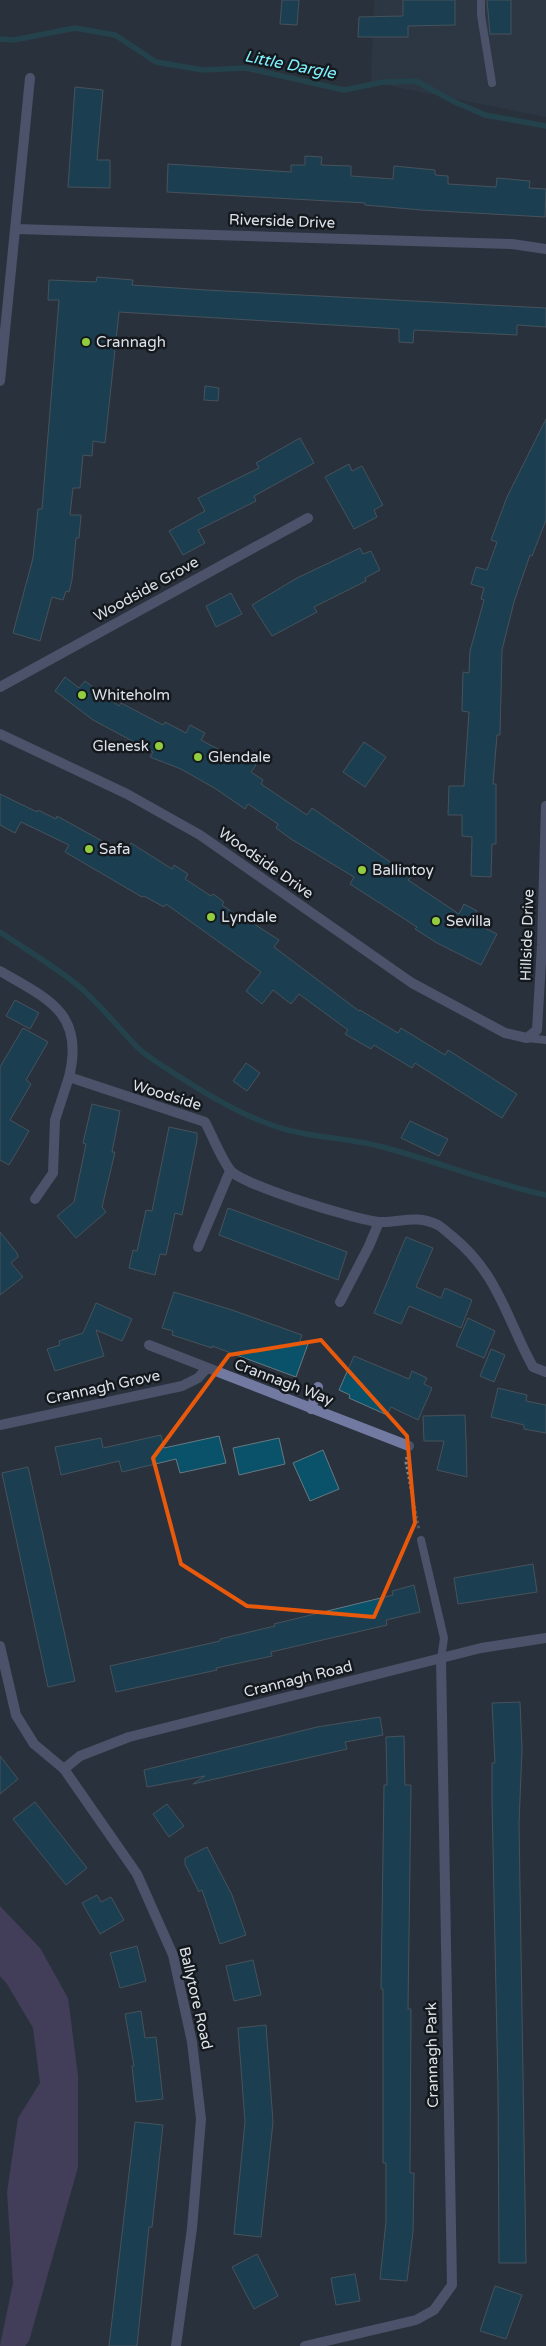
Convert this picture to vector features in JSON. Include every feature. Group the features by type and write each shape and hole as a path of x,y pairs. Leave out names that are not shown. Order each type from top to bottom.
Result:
{"street":[{"path":"0,381 30,78"},
{"name":"Riverside Drive","path":"16,229 462,242 512,244 546,249"},
{"name":"Woodside Grove","path":"0,687 308,518"},
{"name":"Woodside Drive","path":"0,734 126,794 200,836 412,983 505,1033 527,1038"},
{"name":"Hillside Drive","path":"527,1038 537,1030 542,945 546,806"},
{"path":"0,971 41,995 60,1010 71,1033 74,1056 55,1120 53,1173 35,1199"},
{"name":"Woodside","path":"68,1078 206,1122 230,1171"},
{"path":"198,1247 230,1171 277,1194 379,1222 410,1218 438,1225 464,1246 486,1271 507,1308 533,1367 546,1372"},
{"path":"340,1302 369,1246 379,1222"},
{"name":"Crannagh Way","path":"150,1345 409,1446"},
{"name":"Crannagh Grove","path":"0,1425 182,1386 198,1378 207,1368"},
{"path":"311,1409 318,1387"},
{"name":"Crannagh Road","path":"64,1769 80,1756 129,1737 481,1648 546,1638"},
{"name":"Ballytore Road","path":"0,1646 16,1715 34,1744 64,1769 137,1874 173,1955 192,2042 202,2120 192,2228 176,2346"},
{"name":"Crannagh Park","path":"305,2346 416,2320 434,2310 452,2285 440,1658"}],"lane":[{"path":"481,0 481,16 492,83"},
{"path":"527,1038 546,1040"},
{"path":"421,1540 444,1638 440,1658"}],"path":[{"path":"406,1462 421,1540"}],"highlighted area":[{"path":"321,1340 407,1436 415,1523 374,1617 247,1606 181,1564 153,1458 229,1355"}],"shaded area":[{"path":"374,0 546,0 546,117 371,82"},
{"path":"0,1906 40,1948 68,1998 78,2076 78,2167 29,2341 25,2346 0,2346 13,2283 7,2192 18,2118 40,2083 33,2028 7,1984 0,1976"}],"building":[{"path":"282,0 299,0 297,25 280,24"},
{"path":"403,0 455,0 455,25 408,26 408,37 358,37 359,17 403,16"},
{"path":"487,0 511,0 511,34 490,34"},
{"path":"75,87 103,90 97,160 110,160 110,188 68,187"},
{"path":"305,156 322,157 321,165 351,166 351,176 393,179 394,166 435,170 435,175 448,176 448,184 496,187 497,178 530,181 529,188 546,189 545,217 421,210 365,205 365,203 167,192 168,164 291,172 291,165 305,165"},
{"path":"97,277 133,280 132,285 546,308 546,327 517,325 517,335 414,330 413,343 399,342 399,329 119,312 105,443 93,441 92,456 83,455 80,488 73,488 70,515 81,515 79,538 76,538 72,580 69,592 66,591 63,600 52,597 40,641 13,633 33,558 38,509 42,509 59,300 48,300 49,280 96,282"},
{"path":"205,386 219,388 218,401 204,400"},
{"path":"546,419 546,520 532,556 530,555 514,602 502,650 500,735 497,735 493,784 496,784 496,844 492,844 491,877 471,876 472,837 462,836 462,815 448,815 449,786 464,786 469,712 462,711 463,672 469,673 470,651 484,600 481,599 484,588 471,584 476,567 487,570 497,542 491,540 507,497"},
{"path":"300,438 314,463 254,496 256,501 198,530 205,543 183,555 169,531 205,511 198,498 259,468 256,463"},
{"path":"349,464 352,471 362,466 383,505 374,510 377,517 354,529 325,477"},
{"path":"360,548 363,554 371,551 380,570 365,578 366,581 314,607 317,612 272,636 252,605 297,578"},
{"path":"231,593 242,614 216,627 206,606"},
{"path":"65,677 79,688 85,681 119,706 121,703 163,725 165,722 186,733 190,725 205,733 201,740 240,761 243,757 256,765 251,772 263,780 261,784 307,815 312,808 409,875 411,877 408,880 459,914 464,904 477,911 472,922 497,934 481,965 437,943 415,929 417,927 350,884 354,877 291,839 276,828 278,824 248,804 245,809 216,789 181,769 150,757 153,752 93,720 55,691"},
{"path":"364,742 386,757 365,787 343,772"},
{"path":"0,794 37,812 38,810 56,819 57,816 122,852 125,852 131,843 172,869 174,865 188,874 185,879 211,896 213,894 224,902 222,905 279,940 274,947 359,1011 398,1033 401,1028 445,1055 448,1050 517,1094 502,1118 415,1063 412,1068 374,1045 371,1049 345,1034 348,1030 299,994 291,1004 273,990 262,1004 246,991 261,972 166,904 164,907 144,896 142,897 65,852 69,845 21,822 15,833 0,825"},
{"path":"15,1000 39,1013 30,1029 6,1016"},
{"path":"23,1028 48,1042 26,1080 31,1084 10,1120 29,1131 9,1165 0,1160 0,1067"},
{"path":"246,1063 260,1073 247,1091 233,1081"},
{"path":"92,1104 120,1111 112,1152 115,1152 102,1207 106,1212 76,1238 57,1216 74,1202 86,1144 83,1143"},
{"path":"410,1121 448,1139 439,1156 401,1138"},
{"path":"169,1127 197,1133 197,1140 182,1215 175,1213 166,1255 160,1254 155,1275 129,1268 133,1250 137,1251 146,1210 152,1211"},
{"path":"228,1208 347,1252 338,1280 219,1235"},
{"path":"0,1232 17,1253 18,1257 11,1263 23,1277 0,1295"},
{"path":"406,1237 433,1248 416,1287 441,1298 445,1288 472,1300 461,1328 409,1306 401,1324 374,1313"},
{"path":"174,1292 302,1335 300,1341 308,1344 296,1377 212,1346 212,1348 172,1335 173,1331 162,1328"},
{"path":"96,1303 132,1319 122,1341 96,1330 104,1356 55,1371 47,1349 60,1345 59,1341 83,1333"},
{"path":"468,1318 495,1331 484,1358 456,1346"},
{"path":"491,1349 505,1355 494,1382 480,1376"},
{"path":"354,1356 409,1379 412,1371 427,1378 424,1384 432,1388 418,1420 391,1407 387,1415 349,1398 350,1395 339,1390"},
{"path":"498,1388 527,1395 526,1401 546,1405 546,1433 524,1429 524,1425 491,1417"},
{"path":"465,1415 467,1477 437,1470 444,1441 424,1441 423,1416"},
{"path":"161,1435 164,1448 219,1436 226,1463 180,1473 176,1459 122,1472 119,1461 61,1475 55,1447 101,1438 103,1448"},
{"path":"279,1438 285,1464 239,1475 233,1448"},
{"path":"323,1450 339,1489 310,1501 293,1463"},
{"path":"28,1467 75,1681 48,1687 2,1473"},
{"path":"533,1564 537,1592 458,1604 454,1578"},
{"path":"414,1585 420,1612 386,1620 387,1625 271,1652 272,1656 216,1668 217,1670 116,1692 110,1666 220,1641 220,1639 275,1626 274,1624 393,1595 392,1591"},
{"path":"520,1702 522,1749 519,1824 526,2263 499,2263 498,2088 492,1800 492,1763 495,1763 492,1703"},
{"path":"380,1717 383,1735 345,1742 347,1749 193,1784 205,1776 147,1787 144,1770 317,1727"},
{"path":"404,1736 405,1785 411,1785 408,2009 411,2009 410,2173 414,2173 413,2232 407,2281 380,2279 386,2221 386,2163 383,2163 383,1989 381,1989 384,1785 387,1785 386,1737"},
{"path":"0,1756 18,1779 0,1794"},
{"path":"35,1802 87,1868 66,1885 13,1819"},
{"path":"167,1804 184,1826 169,1837 153,1814"},
{"path":"207,1847 232,1895 246,1935 220,1944 202,1890 199,1892 185,1864 185,1858"},
{"path":"97,1895 101,1902 111,1897 124,1920 100,1934 82,1903"},
{"path":"137,1946 146,1981 120,1988 110,1953"},
{"path":"253,1960 261,1995 234,2001 226,1966"},
{"path":"141,2011 145,2038 156,2037 163,2099 136,2102 132,2066 134,2066 125,2014"},
{"path":"266,2025 273,2122 261,2237 234,2234 245,2122 238,2028"},
{"path":"135,2122 163,2125 152,2227 149,2227 137,2346 109,2346"},
{"path":"257,2254 278,2296 254,2309 232,2267"},
{"path":"355,2274 360,2301 336,2305 331,2278"},
{"path":"495,2286 522,2295 506,2339 480,2331"}],"waterway":[{"name":"Little Dargle","path":"0,39 14,40 75,28 115,35 156,62 203,70 246,68 344,90 383,82 416,81 455,102 485,115 546,126"},
{"path":"0,932 52,966 81,988 146,1055 231,1107 283,1129 383,1147 505,1185 546,1195"}],"place":[{"name":"Crannagh","path":"86,342"},
{"name":"Whiteholm","path":"82,695"},
{"name":"Glenesk","path":"159,746"},
{"name":"Glendale","path":"198,757"},
{"name":"Safa","path":"89,849"},
{"name":"Ballintoy","path":"362,870"},
{"name":"Lyndale","path":"211,917"},
{"name":"Sevilla","path":"436,921"}]}
